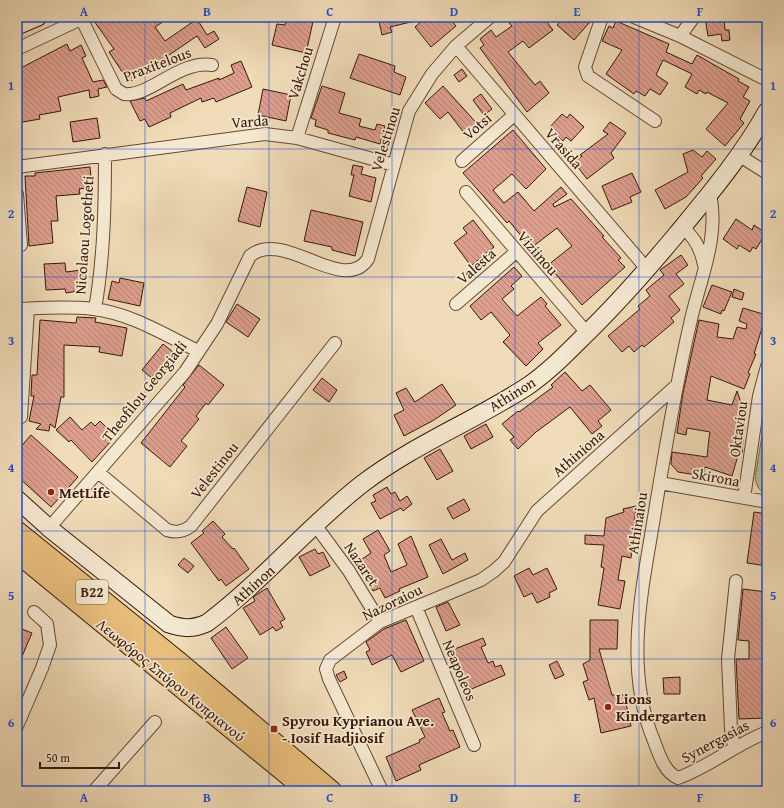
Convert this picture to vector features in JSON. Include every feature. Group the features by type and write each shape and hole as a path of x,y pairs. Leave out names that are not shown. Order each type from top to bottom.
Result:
{"main road":[{"name":"Λεωφόρος Σπύρου Κυπριανού","path":"17,532 173,657 332,791"},
{"name":"Λεωφόρος Σπύρου Κυπριανού","path":"17,553 307,791"}],"street":[{"path":"17,26 38,17"},
{"name":"Vakchou","path":"297,138 335,17"},
{"name":"Velestinou","path":"356,270 364,265 368,259 409,111 432,74 456,46 490,17"},
{"path":"602,17 586,62 586,72 588,76 655,121"},
{"path":"634,17 680,36 767,80"},
{"path":"680,36 694,17"},
{"path":"17,49 83,18"},
{"name":"Praxitelous","path":"83,18 116,88 120,92 129,95 191,66 202,63 212,65"},
{"name":"Vrasida","path":"456,46 647,269"},
{"name":"Athinon","path":"49,528 169,624 180,628 194,628 207,623 264,575 362,484 400,458 484,411 533,382 549,370 614,307 647,269 740,156 767,111"},
{"name":"Votsi","path":"462,161 514,115"},
{"name":"Varda","path":"17,167 105,159 265,134 297,138 394,165"},
{"path":"740,156 767,173"},
{"name":"Nicolaou Logotheti","path":"95,309 100,272 106,181 105,159"},
{"name":"Viziinou","path":"466,192 587,333"},
{"path":"17,194 21,245"},
{"name":"Athinaiou","path":"678,778 673,776 665,766 649,729 643,706 637,661 639,614 677,385 704,266 713,234 713,207 710,194"},
{"name":"Athinaiou","path":"682,227 692,235 699,247 704,266"},
{"name":"Theofilou Georgiadi","path":"49,528 185,372 218,324 246,263 257,250 276,248 344,271 356,270"},
{"name":"Valesta","path":"456,304 516,252"},
{"path":"21,417 22,309 62,307 95,309 122,316 145,325 198,351"},
{"name":"Velestinou","path":"98,472 167,530 174,533 186,530 191,526 335,343"},
{"name":"Oktaviou","path":"744,498 759,396 767,366"},
{"name":"Athiniona","path":"510,552 537,511 677,385"},
{"name":"Skirona","path":"660,483 767,502"},
{"path":"17,499 49,528"},
{"name":"Nazaret","path":"316,526 349,571 380,622"},
{"name":"Nazoraiou","path":"382,791 329,679 326,668 327,664 333,656 380,622 486,577 500,566 510,552"},
{"path":"734,747 731,729 728,659 736,581"},
{"name":"Neapoleos","path":"416,607 474,745"},
{"path":"17,726 42,668 50,645 47,624 34,612"},
{"path":"94,791 155,722"},
{"name":"Synergasias","path":"678,778 734,747 767,732"}],"green space":[{"path":"767,405 767,493 759,488 755,478"}],"building":[{"path":"100,17 170,17 155,27 165,41 197,19 207,35 214,31 219,39 205,48 197,36 131,81 126,72 123,73 109,52 114,49 94,21"},
{"path":"287,17 314,17 306,53 272,45 277,24 285,25"},
{"path":"378,17 418,17 419,20 390,27 392,32 382,35"},
{"path":"431,17 448,17 456,26 431,47 415,27 423,20 425,22"},
{"path":"517,17 543,17 553,30 529,48 523,41 508,52 535,85 540,81 549,93 527,112 480,48 484,45 480,39 491,30 496,37 512,26 509,23"},
{"path":"564,17 584,17 590,22 574,40 557,25"},
{"path":"705,17 724,17 725,30 729,30 730,40 722,41 721,34 708,36"},
{"path":"616,21 669,44 666,52 692,64 697,55 739,79 738,81 749,87 743,97 750,101 740,119 744,123 725,146 706,129 728,103 707,92 706,94 699,90 697,94 685,87 692,74 663,60 656,75 668,83 660,95 650,89 645,96 636,91 634,94 606,74 622,50 602,41 609,26 613,28"},
{"path":"67,44 70,51 81,45 86,56 82,58 93,82 103,80 107,87 98,89 99,96 90,98 89,90 58,97 61,111 39,115 40,119 17,123 17,70"},
{"path":"359,54 395,66 394,72 406,77 400,95 350,78"},
{"path":"241,61 252,87 216,102 214,98 202,102 201,98 170,113 171,117 149,127 145,119 140,121 130,101 145,98 146,101 183,84 186,90 219,78 219,80 234,73 231,65"},
{"path":"462,69 467,76 459,82 454,75"},
{"path":"322,86 345,93 339,113 361,119 359,126 375,130 377,124 385,126 380,144 356,137 355,140 328,133 328,130 315,126 316,120 311,118"},
{"path":"443,86 481,128 468,138 448,112 440,119 425,103"},
{"path":"263,89 291,95 286,121 258,115"},
{"path":"481,94 492,109 484,115 473,100"},
{"path":"562,114 567,118 570,114 584,127 571,141 566,137 563,141 549,128"},
{"path":"97,118 100,138 73,142 70,122"},
{"path":"610,122 626,133 611,153 614,158 587,179 574,162 582,156 580,155 608,134 603,131"},
{"path":"513,130 546,169 526,189 512,174 493,190 504,203 518,192 534,211 561,187 567,194 553,204 554,207 571,199 604,236 602,237 621,258 618,260 625,267 582,305 548,265 572,246 557,228 531,248 509,221 507,223 463,173"},
{"path":"693,150 702,157 707,151 716,159 701,176 703,178 686,197 665,209 655,190 688,172 683,154"},
{"path":"353,165 363,167 361,174 376,178 371,202 349,196 354,175 351,175"},
{"path":"90,167 92,187 79,189 80,194 56,196 58,221 51,221 53,243 29,246 25,176 35,176 35,173"},
{"path":"632,173 641,192 630,197 632,202 612,210 602,186"},
{"path":"247,187 267,192 260,227 238,221"},
{"path":"311,210 363,222 355,256 332,250 332,247 304,241"},
{"path":"736,219 752,230 754,225 766,233 756,249 753,247 750,252 739,245 737,249 723,239"},
{"path":"473,220 494,247 471,266 454,243 467,233 463,228"},
{"path":"681,255 688,265 676,274 684,284 669,296 680,310 671,318 674,322 644,347 642,345 634,352 629,346 622,352 608,336 640,309 638,306 650,296 646,290 664,275 660,270"},
{"path":"65,263 66,272 82,270 85,285 78,286 78,291 66,293 65,289 46,290 44,264"},
{"path":"514,267 522,276 511,286 514,289 502,299 517,316 541,297 547,304 545,306 561,325 538,343 543,349 526,366 503,342 510,335 491,312 481,320 470,306"},
{"path":"120,278 144,283 140,306 108,299 112,281 119,283"},
{"path":"712,285 732,292 724,311 722,310 721,314 703,307"},
{"path":"734,289 744,293 742,300 732,297"},
{"path":"237,304 260,319 248,337 226,322"},
{"path":"743,308 766,315 754,354 756,354 748,373 750,374 744,389 711,376 707,400 732,405 737,391 745,414 742,453 739,452 732,476 705,467 703,476 678,472 671,464 672,452 707,457 710,432 687,428 686,435 677,433 683,393 699,320 719,324 717,337 733,339 737,327 746,329 747,324 739,321"},
{"path":"77,317 96,318 95,322 127,328 122,356 99,352 100,347 64,345 64,397 61,397 55,428 50,424 49,431 36,429 41,424 29,421 34,396 31,396 32,375 37,375 40,320 76,323"},
{"path":"163,344 178,356 157,382 142,370"},
{"path":"199,365 224,385 208,405 206,403 196,416 199,419 181,441 187,446 170,467 141,443 185,387 183,385"},
{"path":"565,372 582,391 590,385 611,410 598,421 602,426 592,434 570,407 536,432 518,449 510,440 514,437 502,424 553,387 551,385"},
{"path":"322,378 337,390 329,402 313,390"},
{"path":"442,384 456,405 434,420 404,436 394,415 404,410 396,393 406,388 415,402"},
{"path":"70,417 82,430 91,422 95,426 100,421 110,431 107,434 112,440 92,462 71,440 69,442 56,430"},
{"path":"486,424 493,437 471,449 464,436"},
{"path":"31,435 78,477 51,507 17,476 17,451"},
{"path":"440,449 453,471 437,480 424,458"},
{"path":"387,487 391,494 395,492 400,501 407,496 412,504 403,511 401,508 380,519 371,503 376,501 373,495"},
{"path":"464,499 470,510 453,519 447,508"},
{"path":"636,506 631,558 622,556 618,580 625,581 620,609 598,605 604,568 601,567 604,545 585,544 585,535 604,536 606,518 624,512 623,509"},
{"path":"754,512 767,514 767,566 747,563"},
{"path":"213,521 225,534 222,537 233,549 234,548 249,569 226,586 221,579 219,581 191,543 204,533 202,531"},
{"path":"378,530 390,551 384,555 391,572 407,565 398,544 411,536 428,577 399,589 400,591 385,598 380,588 373,591 364,570 361,572 356,563 371,553 363,539"},
{"path":"441,539 452,560 465,553 468,560 443,574 429,545"},
{"path":"315,549 318,554 323,552 330,566 310,576 299,557"},
{"path":"184,558 194,566 188,573 178,565"},
{"path":"529,568 533,575 547,568 557,589 549,593 550,597 537,603 532,593 524,597 514,576"},
{"path":"267,588 285,619 280,622 283,627 276,631 273,627 260,635 243,608 255,601 253,597"},
{"path":"743,589 767,592 767,679 763,679 763,704 767,704 767,718 739,719 736,659 749,659 749,641 738,640"},
{"path":"448,602 460,625 446,631 436,607"},
{"path":"406,620 424,661 401,672 392,655 372,665 366,652 370,650 366,642 384,629"},
{"path":"590,620 618,620 617,649 599,649 612,695 624,695 631,726 601,733 594,698 589,700 583,682 588,680 583,664 590,660"},
{"path":"17,627 32,633 17,668"},
{"path":"226,627 248,658 232,669 211,638"},
{"path":"483,638 486,645 481,647 488,663 493,661 495,667 501,665 505,675 469,690 452,650"},
{"path":"557,661 564,675 555,679 549,665"},
{"path":"344,671 347,678 340,682 336,675"},
{"path":"680,677 680,694 664,694 663,678"},
{"path":"439,698 445,712 442,713 450,731 453,730 460,747 419,765 421,770 396,781 386,757 420,742 419,740 425,737 412,710"}],"place":[{"name":"MetLife","path":"51,492"},
{"name":"Lions Kindergarten","path":"608,707"},
{"name":"Spyrou Kyprianou Ave. - Iosif Hadjiosif","path":"274,729"}]}
